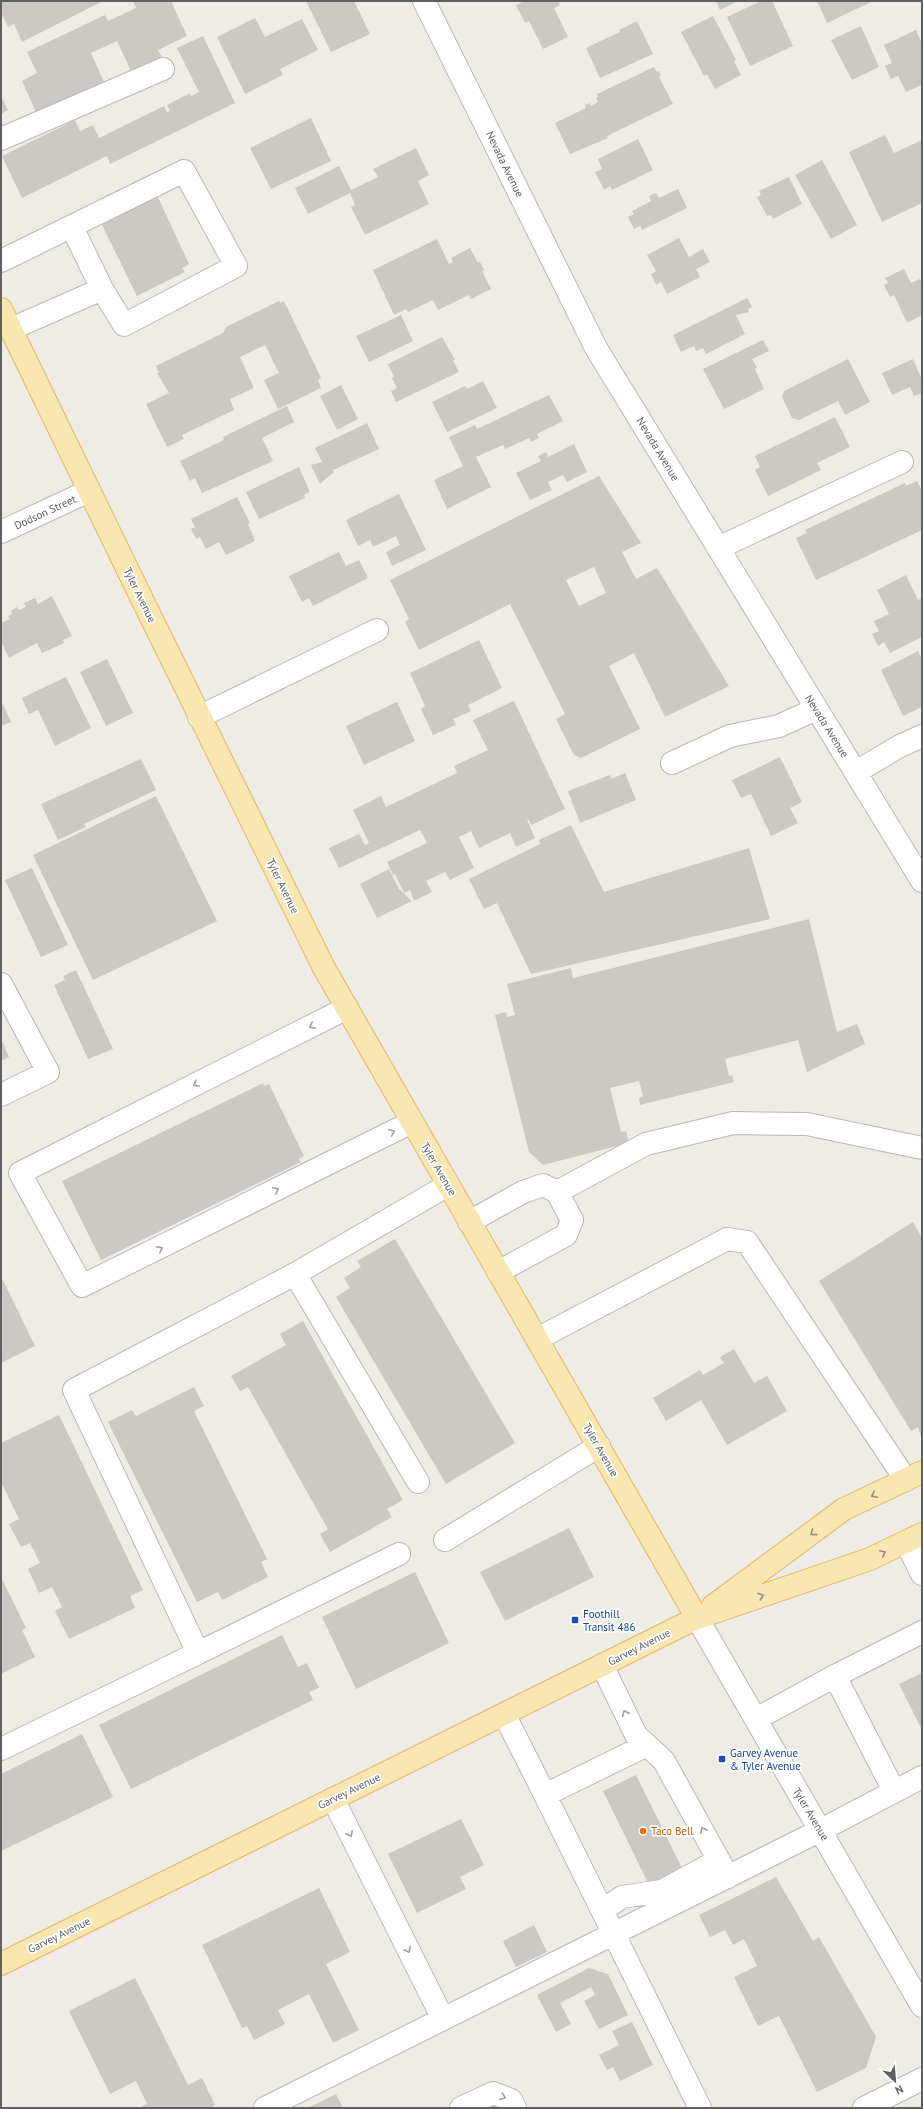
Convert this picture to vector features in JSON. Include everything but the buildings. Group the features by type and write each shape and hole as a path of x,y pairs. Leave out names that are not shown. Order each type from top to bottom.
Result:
{"main road":[{"name":"Tyler Avenue","path":"1,309 199,717 324,968 697,1618"},
{"name":"Garvey Avenue","path":"697,1618 844,1510 914,1476"},
{"name":"Garvey Avenue","path":"1,1964 697,1618 870,1559 914,1538"}],"street":[{"name":"Nevada Avenue","path":"424,1 596,348 922,881"},
{"path":"1,139 162,69"},
{"path":"1,261 184,171 236,266 124,325 102,289 72,227"},
{"path":"11,329 102,289"},
{"path":"718,548 902,462"},
{"name":"Dodson Street","path":"1,532 89,491"},
{"path":"199,717 377,630"},
{"path":"672,763 730,736 778,726 816,709"},
{"path":"856,772 922,736"},
{"path":"1,984 48,1072 1,1094"},
{"path":"347,1008 20,1173 82,1286 125,1266 412,1122"},
{"path":"557,1192 646,1144 733,1123 807,1124 922,1148"},
{"path":"469,1222 523,1192 543,1184 557,1192 572,1220 566,1235 498,1272"},
{"path":"198,1653 74,1390 294,1274 448,1185"},
{"path":"537,1340 727,1239 747,1242 914,1476"},
{"path":"294,1274 418,1482"},
{"path":"445,1540 599,1446"},
{"path":"914,1538 922,1574"},
{"path":"1,1749 399,1554"},
{"name":"Tyler Avenue","path":"697,1618 922,2006"},
{"path":"756,1719 835,1676 922,1632"},
{"path":"602,1665 636,1735 664,1761 724,1868"},
{"path":"835,1676 894,1791"},
{"path":"504,1714 615,1933 700,2108"},
{"path":"545,1795 647,1745"},
{"path":"603,1910 622,1897 662,1891 821,1830 922,1777"},
{"path":"333,1799 443,2019"},
{"path":"265,2108 615,1933 724,1868"},
{"path":"864,2108 922,2079"},
{"path":"461,2108 493,2093 511,2100 515,2108"}],"place":[{"name":"Foothill Transit 486","path":"575,1620"},
{"name":"Garvey Avenue & Tyler Avenue","path":"722,1759"},
{"name":"Taco Bell","path":"643,1831"}]}
